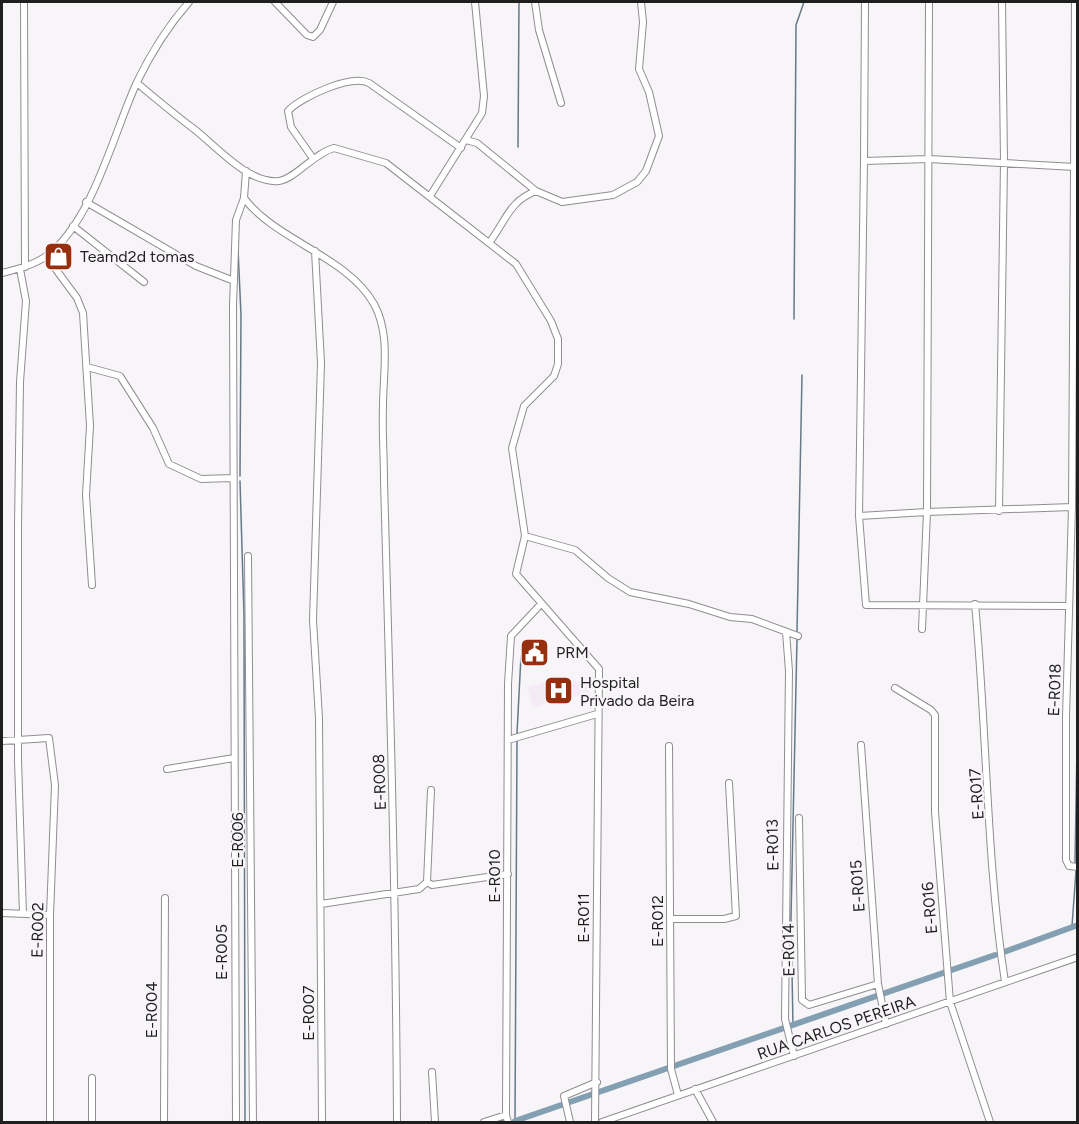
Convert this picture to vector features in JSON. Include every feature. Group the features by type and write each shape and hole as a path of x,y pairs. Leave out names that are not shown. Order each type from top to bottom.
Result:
{"street":[{"path":"23,914 19,740 20,382 26,301 22,268 24,2"},
{"path":"2,273 22,268 46,256 72,226 86,202 137,83 174,19 189,2"},
{"path":"275,2 307,34 313,37 320,30 333,2"},
{"path":"430,196 481,117 484,96 475,2"},
{"path":"535,2 539,30 561,103"},
{"path":"466,140 477,143 536,191 562,202 601,197 625,189 642,177 659,136 649,92 639,69 643,22 641,2"},
{"path":"865,2 860,516 866,605 925,603 1068,606"},
{"path":"922,629 925,603 927,512 929,2"},
{"path":"999,511 1004,162 1002,2"},
{"name":"E-R018","path":"1075,2 1072,507 1066,717 1066,860 1069,866 1077,867"},
{"path":"312,157 294,132 288,118 288,111 295,105 339,84 359,80 369,83 461,148"},
{"path":"137,83 218,152 246,171 269,180 283,180 299,170 312,157 334,148 350,151 386,164 489,243 522,271 558,339 558,364 554,376 524,406 512,448 525,536 575,550 608,578 630,592 689,604 730,617 752,619 798,636"},
{"path":"471,131 477,143"},
{"path":"864,161 929,159 1075,167"},
{"path":"167,769 234,758 235,578 232,478 235,439 234,281 236,220 244,198 246,171"},
{"path":"489,243 505,223 516,201 536,191"},
{"name":"E-R008","path":"244,198 261,216 315,251 363,290 378,314 385,355 383,441 396,893 397,1122"},
{"path":"86,202 196,266 234,281"},
{"path":"72,226 144,282"},
{"name":"E-R007","path":"315,251 321,363 314,620 319,718 322,1122"},
{"path":"46,256 82,305 90,426 86,495 92,585"},
{"path":"87,367 120,376 153,428 170,464 201,479 232,478"},
{"path":"860,516 1072,507"},
{"name":"E-R011","path":"525,536 516,574 599,669 595,1122"},
{"name":"E-R006","path":"248,556 253,1122"},
{"name":"E-R010","path":"507,1119 508,740 511,636 541,604"},
{"name":"E-R017","path":"975,604 984,700 999,939 1005,982"},
{"name":"E-R013","path":"786,632 789,671 785,1019 794,1056"},
{"path":"1069,633 1077,633"},
{"name":"E-R016","path":"895,688 932,710 935,715 935,812 950,1002 990,1122"},
{"path":"508,740 597,714"},
{"name":"E-R002","path":"19,740 49,738 55,784 50,915 50,1122"},
{"path":"2,741 19,740"},
{"name":"E-R015","path":"861,745 878,984 886,1024"},
{"name":"E-R012","path":"669,746 671,1069 678,1095"},
{"name":"E-R005","path":"234,758 236,1122"},
{"path":"671,919 724,919 736,916 729,783"},
{"path":"321,904 419,889 427,882 431,790"},
{"name":"E-R014","path":"799,818 802,1000 809,1005 878,984"},
{"path":"427,882 432,885 508,874"},
{"name":"E-R004","path":"164,1122 165,898"},
{"path":"2,913 50,915"},
{"name":"RUA CARLOS PEREIRA","path":"603,1122 1077,957"},
{"path":"432,1072 435,1122"},
{"path":"92,1078 92,1122"},
{"path":"570,1122 564,1096 597,1082"},
{"path":"695,1089 713,1122"},
{"path":"484,1122 507,1119"}],"shaded area":[{"name":"Hospital Privado da Beira","path":"553,680 572,680 588,686 591,698 574,695 533,708 527,687"}],"waterway":[{"path":"518,147 519,2"},
{"path":"794,319 796,25 804,2"},
{"path":"238,249 241,315 240,476"},
{"path":"797,632 802,375"},
{"path":"240,481 244,615 245,1122"},
{"path":"793,1025 791,918 797,639"},
{"path":"517,733 521,656"},
{"path":"1075,863 1078,689"},
{"path":"515,1121 517,741"},
{"path":"1072,926 1076,871"},
{"path":"1004,952 1078,925"},
{"path":"515,1121 995,955"}],"place":[{"name":"Teamd2d tomas","path":"59,256"},
{"name":"PRM","path":"535,652"},
{"name":"Hospital Privado da Beira","path":"559,691"}]}
